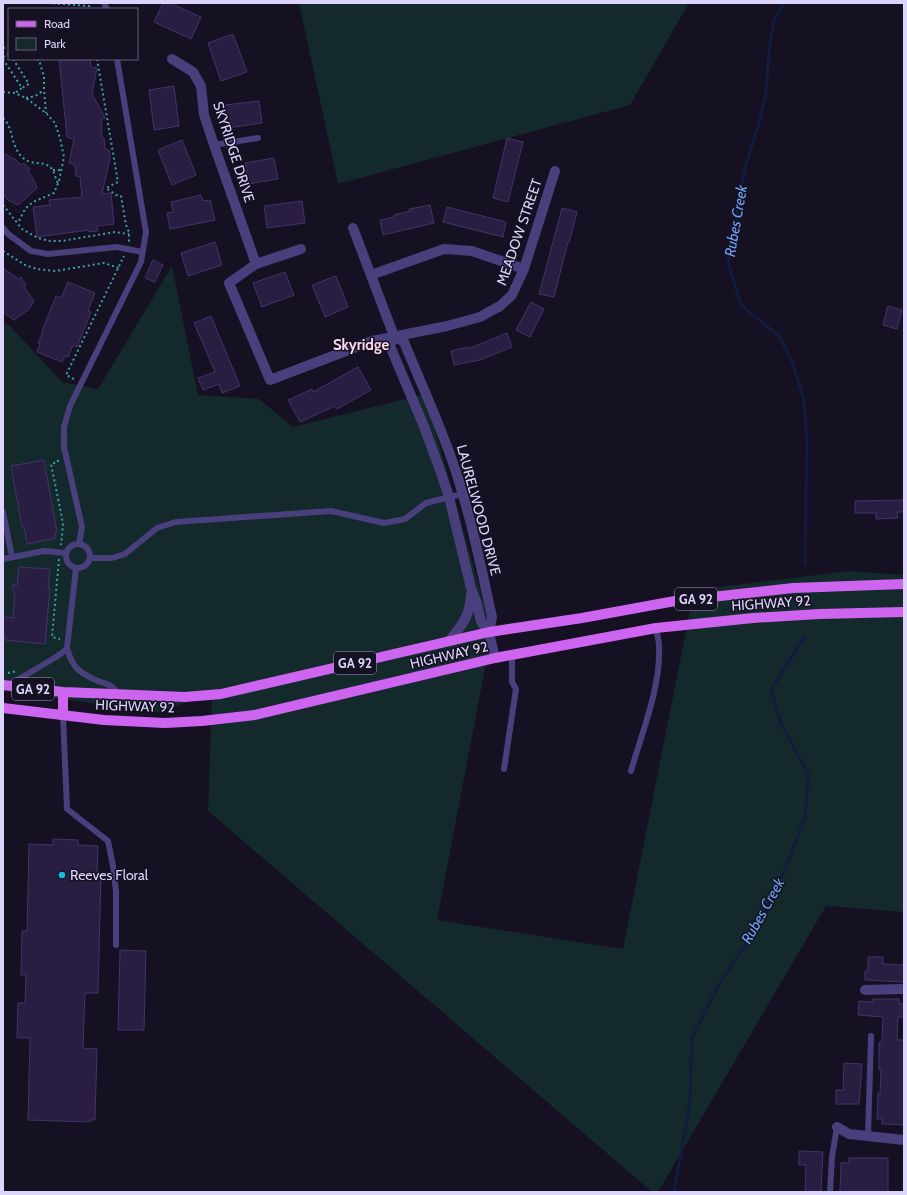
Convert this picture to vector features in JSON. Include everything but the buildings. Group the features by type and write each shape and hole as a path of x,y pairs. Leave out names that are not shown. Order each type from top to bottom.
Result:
{"main road":[{"name":"HIGHWAY 92","path":"6,685 64,692 185,697 221,694 489,632 582,618 682,600 793,588 904,584"},
{"name":"HIGHWAY 92","path":"3,708 104,720 165,723 202,721 255,715 495,658 656,628 753,618 819,614 904,612"},
{"path":"63,715 64,692"}],"street":[{"name":"SKYRIDGE DRIVE","path":"172,59 193,72 200,86 204,115 256,264"},
{"name":"MEADOW STREET","path":"394,336 447,326 480,317 500,306 512,295 524,268 555,171"},
{"name":"LAURELWOOD DRIVE","path":"353,228 394,336 404,342 446,445 468,512 492,617 489,632 495,658"},
{"path":"301,249 256,264 229,283 270,380 372,341 394,336"},
{"path":"371,275 444,249 472,251 524,268"},
{"name":"LAURELWOOD DRIVE","path":"394,336 390,346 423,424 449,497 471,588 477,604 481,622 489,632"},
{"name":"LAURELWOOD DRIVE","path":"449,641 457,632 468,614 471,588"},
{"path":"865,990 904,989"},
{"path":"837,1127 849,1134 904,1140"}],"lane":[{"path":"79,544 82,527 64,447 64,427 70,406 141,262 146,232 117,60"},
{"path":"214,145 258,138"},
{"path":"3,228 8,234 31,251 42,253 48,254 116,247 142,252"},
{"path":"90,558 112,558 125,554 157,528 176,522 331,511 384,523 405,519 426,503 462,494"},
{"path":"3,512 12,557"},
{"path":"79,544 86,546 90,558 86,565 76,568 68,564 66,560 66,553 70,546 79,544"},
{"path":"3,559 44,551 66,553"},
{"path":"76,568 67,648 70,659 80,672 97,681 113,686 118,694"},
{"path":"631,771 655,690 659,658 659,644 656,628"},
{"path":"6,685 56,657 67,648"},
{"path":"504,769 516,689 512,682 512,655"},
{"path":"63,715 67,809 108,841 116,891 116,945"},
{"path":"868,1136 871,1036"},
{"path":"830,1192 832,1157 837,1127"}],"path":[{"path":"48,3 89,6 89,8"},
{"path":"3,58 4,63 22,88"},
{"path":"14,60 29,84 15,93"},
{"path":"37,60 44,77 46,113"},
{"path":"26,98 35,96 44,90"},
{"path":"3,92 15,93 26,98 46,113 55,123 64,157 62,170 54,193 33,202 25,209 18,223"},
{"path":"3,118 10,129 13,145 22,157 33,163 44,163 53,170 62,170"},
{"path":"53,170 55,180 58,183"},
{"path":"3,205 22,230 38,238 50,241 62,241 116,232 129,234"},
{"path":"3,251 25,265 37,269 55,271 104,263 118,268"}],"green space":[{"path":"299,3 689,3 630,105 338,184"},
{"path":"172,266 198,395 259,399 293,427 425,394 492,632 437,920 623,949 694,590 849,571 904,575 904,912 826,906 658,1192 652,1192 208,811 212,694 158,712 3,691 3,321 11,327 62,382 98,389"}],"waterway":[{"name":"Rubes Creek","path":"784,3 774,20 769,51 766,94 745,168 728,263 741,305 780,337 793,364 804,401 807,439 805,564"},
{"name":"Rubes Creek","path":"674,1192 690,1102 692,1038 721,981 761,922 784,872 805,818 808,774 780,721 771,690 804,637"}],"place":[{"name":"Reeves Floral","path":"62,875"}],"district":[{"name":"Skyridge","path":"361,345"}]}
